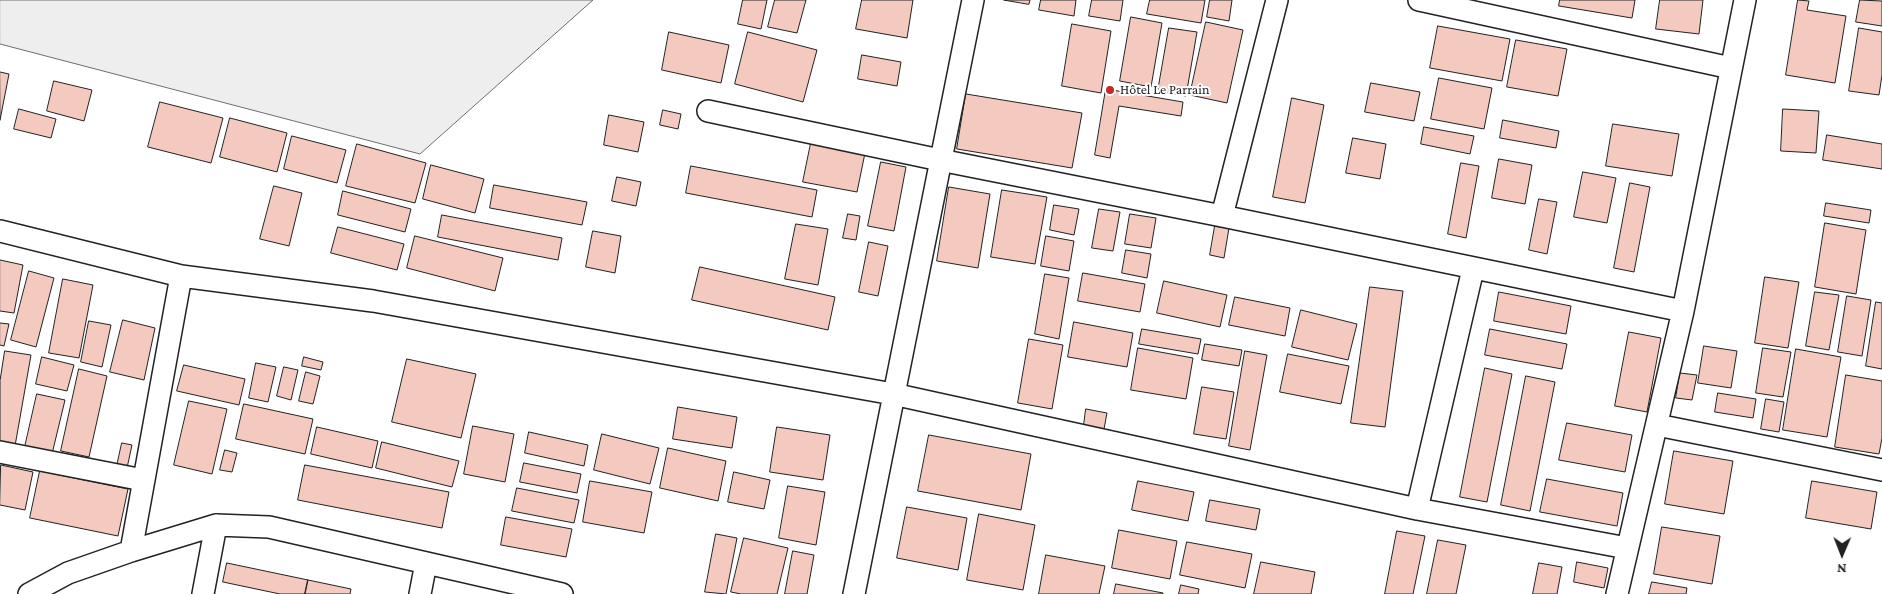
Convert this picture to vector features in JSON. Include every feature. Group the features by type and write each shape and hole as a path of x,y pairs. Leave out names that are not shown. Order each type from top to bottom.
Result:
{"street":[{"path":"854,594 973,0"},
{"path":"1222,216 1277,0"},
{"path":"1419,0 1730,68"},
{"path":"1616,594 1683,311 1745,0"},
{"path":"708,111 1683,311"},
{"path":"0,231 181,276 373,301 893,394 1417,509 1627,548"},
{"path":"1417,509 1474,269"},
{"path":"131,551 181,276"},
{"path":"1657,425 1882,470"},
{"path":"0,452 143,480"},
{"path":"203,594 216,525"},
{"path":"29,594 68,572 216,525 269,527 562,594"},
{"path":"420,594 426,563"}],"shaded area":[{"path":"0,0 593,0 420,154 0,44"}],"building":[{"path":"743,0 767,0 761,29 738,24"},
{"path":"775,0 806,0 797,33 768,27"},
{"path":"862,0 913,0 907,38 856,29"},
{"path":"1004,0 1030,0 1029,4"},
{"path":"1041,0 1076,0 1074,16 1039,10"},
{"path":"1092,0 1123,0 1120,21 1089,16"},
{"path":"1150,0 1205,0 1201,23 1147,14"},
{"path":"1210,0 1232,0 1229,21 1207,17"},
{"path":"1560,0 1635,0 1632,18 1559,6"},
{"path":"1660,0 1703,0 1699,34 1656,29"},
{"path":"1798,0 1809,1 1807,10 1846,16 1835,83 1786,75"},
{"path":"1860,0 1882,1 1882,26 1856,22"},
{"path":"1131,17 1162,23 1151,87 1120,81"},
{"path":"1206,22 1243,30 1227,103 1190,95"},
{"path":"1072,24 1111,31 1101,93 1062,86"},
{"path":"1438,26 1510,39 1502,81 1430,68"},
{"path":"1169,28 1197,32 1186,96 1158,91"},
{"path":"1859,28 1882,32 1882,75 1879,95 1849,91"},
{"path":"669,32 729,45 721,83 662,70"},
{"path":"748,32 817,50 803,102 735,84"},
{"path":"1516,40 1567,49 1558,96 1507,87"},
{"path":"862,55 901,62 897,86 858,79"},
{"path":"0,72 9,74 0,120"},
{"path":"1439,78 1492,88 1484,129 1431,119"},
{"path":"54,81 92,90 84,121 47,111"},
{"path":"1371,83 1420,92 1414,121 1365,112"},
{"path":"1106,89 1183,102 1181,116 1119,106 1110,158 1095,155"},
{"path":"966,94 1082,113 1072,168 957,149"},
{"path":"1292,98 1324,105 1305,203 1273,197"},
{"path":"160,102 223,118 211,163 148,147"},
{"path":"19,109 56,119 51,138 14,129"},
{"path":"1783,109 1819,111 1816,153 1781,151"},
{"path":"663,110 681,114 678,129 660,125"},
{"path":"609,115 644,122 638,152 604,145"},
{"path":"230,118 287,133 277,172 220,157"},
{"path":"1503,120 1559,131 1556,148 1500,138"},
{"path":"1613,124 1679,134 1672,176 1606,166"},
{"path":"1424,127 1474,136 1470,154 1421,144"},
{"path":"1827,135 1882,144 1882,169 1823,160"},
{"path":"292,136 346,150 337,183 284,169"},
{"path":"1353,138 1386,144 1380,179 1346,173"},
{"path":"811,143 865,153 857,192 803,182"},
{"path":"357,144 426,163 415,203 346,186"},
{"path":"1499,159 1532,165 1525,204 1492,198"},
{"path":"881,162 906,167 894,231 868,226"},
{"path":"1461,163 1479,166 1466,238 1448,234"},
{"path":"431,165 484,179 475,213 423,199"},
{"path":"691,166 817,190 812,217 686,193"},
{"path":"1583,172 1616,178 1607,223 1574,217"},
{"path":"617,177 641,182 636,206 612,201"},
{"path":"1630,183 1650,187 1634,272 1614,268"},
{"path":"494,185 587,202 582,225 490,208"},
{"path":"274,186 302,193 289,246 260,239"},
{"path":"949,187 990,194 978,268 937,261"},
{"path":"1002,190 1047,197 1035,264 991,257"},
{"path":"343,191 411,209 405,232 338,215"},
{"path":"1539,199 1557,202 1547,254 1529,250"},
{"path":"1826,203 1871,210 1869,223 1824,216"},
{"path":"1054,205 1079,209 1074,235 1050,230"},
{"path":"1099,209 1120,212 1113,251 1092,248"},
{"path":"848,214 860,216 856,240 843,238"},
{"path":"1130,214 1156,218 1151,248 1125,244"},
{"path":"442,215 562,238 558,260 438,237"},
{"path":"1825,223 1866,230 1856,294 1815,287"},
{"path":"796,224 828,229 818,285 785,279"},
{"path":"1215,226 1229,228 1224,258 1210,255"},
{"path":"338,227 404,244 397,270 331,253"},
{"path":"593,231 621,236 615,273 586,267"},
{"path":"415,236 503,258 495,291 407,268"},
{"path":"1046,236 1074,241 1069,271 1041,266"},
{"path":"869,242 888,246 878,296 859,292"},
{"path":"1126,250 1151,254 1147,278 1122,273"},
{"path":"0,260 23,265 14,313 0,311"},
{"path":"700,267 835,297 828,330 692,300"},
{"path":"29,271 54,278 36,347 11,340"},
{"path":"1083,273 1145,284 1140,312 1078,301"},
{"path":"1045,274 1069,278 1059,339 1035,334"},
{"path":"1765,277 1799,282 1788,348 1755,343"},
{"path":"63,279 93,285 79,358 49,353"},
{"path":"1164,281 1227,295 1220,327 1157,313"},
{"path":"1370,287 1403,291 1385,427 1351,423"},
{"path":"1499,292 1571,306 1566,334 1494,321"},
{"path":"1815,292 1839,295 1829,350 1806,346"},
{"path":"1847,296 1871,300 1862,356 1838,352"},
{"path":"1235,297 1290,308 1285,336 1229,325"},
{"path":"1876,302 1882,303 1882,369 1866,366"},
{"path":"1301,310 1357,324 1348,360 1292,347"},
{"path":"123,320 155,328 144,380 110,372"},
{"path":"89,321 111,325 102,367 81,362"},
{"path":"1074,322 1133,333 1127,367 1068,357"},
{"path":"0,323 9,324 4,346 0,345"},
{"path":"1142,329 1201,339 1198,354 1139,344"},
{"path":"1490,329 1567,344 1562,369 1485,355"},
{"path":"1629,332 1661,338 1647,412 1615,406"},
{"path":"1029,339 1063,345 1052,409 1018,403"},
{"path":"1205,344 1242,350 1239,366 1202,360"},
{"path":"1704,346 1737,351 1731,388 1698,383"},
{"path":"1138,348 1193,358 1186,399 1131,390"},
{"path":"1763,348 1791,352 1783,397 1756,393"},
{"path":"1796,349 1841,357 1827,437 1783,430"},
{"path":"5,351 31,355 15,446 0,443 0,381"},
{"path":"1245,351 1267,355 1250,450 1229,446"},
{"path":"1288,354 1349,366 1341,404 1280,392"},
{"path":"42,357 74,365 67,391 36,384"},
{"path":"304,357 323,362 321,370 302,366"},
{"path":"407,359 476,374 461,438 392,422"},
{"path":"256,363 276,367 268,402 249,398"},
{"path":"184,365 245,379 239,405 177,391"},
{"path":"284,367 298,370 291,400 277,396"},
{"path":"1485,368 1512,374 1487,502 1460,497"},
{"path":"79,369 107,376 89,457 61,451"},
{"path":"306,372 320,376 313,404 299,401"},
{"path":"1680,373 1697,375 1692,400 1676,398"},
{"path":"1846,375 1882,381 1882,438 1879,454 1835,447"},
{"path":"1526,376 1555,382 1530,511 1501,505"},
{"path":"1202,387 1234,392 1226,439 1194,434"},
{"path":"1718,393 1756,399 1753,418 1715,412"},
{"path":"37,394 65,400 52,454 25,447"},
{"path":"1766,399 1784,402 1779,432 1761,429"},
{"path":"189,401 227,409 212,474 174,465"},
{"path":"244,404 313,419 305,454 236,439"},
{"path":"678,407 737,417 732,448 673,439"},
{"path":"1086,409 1107,413 1104,429 1084,425"},
{"path":"1567,423 1632,435 1625,472 1559,460"},
{"path":"473,426 514,434 505,482 464,474"},
{"path":"317,427 378,441 372,468 311,454"},
{"path":"777,427 830,435 823,480 770,472"},
{"path":"529,432 588,445 584,466 525,453"},
{"path":"602,434 659,448 650,484 594,470"},
{"path":"929,435 1031,454 1021,510 918,491"},
{"path":"382,442 459,461 452,487 376,468"},
{"path":"122,443 132,445 127,468 117,466"},
{"path":"668,448 726,461 718,501 660,488"},
{"path":"225,450 237,453 232,472 220,470"},
{"path":"1674,451 1733,461 1724,514 1665,504"},
{"path":"524,463 581,474 577,493 520,482"},
{"path":"1,465 33,472 25,510 0,505"},
{"path":"305,465 449,492 442,528 298,500"},
{"path":"40,471 128,489 118,536 30,518"},
{"path":"734,472 770,480 764,509 728,502"},
{"path":"1547,479 1623,493 1617,526 1540,512"},
{"path":"590,481 652,492 644,533 583,522"},
{"path":"1138,481 1194,492 1188,521 1132,510"},
{"path":"1812,481 1877,492 1871,529 1806,518"},
{"path":"788,486 825,492 816,545 779,538"},
{"path":"517,488 579,500 574,523 512,511"},
{"path":"1210,500 1260,509 1256,530 1206,521"},
{"path":"907,507 967,518 958,570 897,558"},
{"path":"979,514 1035,525 1023,590 967,580"},
{"path":"506,517 572,529 566,557 501,545"},
{"path":"1662,527 1720,536 1712,584 1654,574"},
{"path":"1119,530 1177,541 1170,579 1112,568"},
{"path":"1397,531 1425,536 1413,594 1385,594"},
{"path":"716,534 737,538 726,594 705,592"},
{"path":"744,538 788,548 777,594 741,594 731,592"},
{"path":"1438,540 1466,545 1456,594 1427,594"},
{"path":"1187,542 1252,554 1245,588 1180,575"},
{"path":"793,551 814,555 807,594 785,594"},
{"path":"1046,555 1105,566 1099,594 1039,594"},
{"path":"1261,562 1315,572 1311,594 1254,594"},
{"path":"1577,562 1608,568 1604,588 1574,582"},
{"path":"227,563 308,580 305,594 280,594 223,582"},
{"path":"1539,563 1562,567 1557,594 1533,594"},
{"path":"308,580 351,589 350,594 305,594"},
{"path":"1652,582 1687,588 1686,594 1649,594"},
{"path":"1116,584 1163,593 1163,594 1114,594"},
{"path":"1181,585 1199,589 1198,594 1179,594"}],"place":[{"name":"Hôtel Le Parrain","path":"1110,90"}]}
